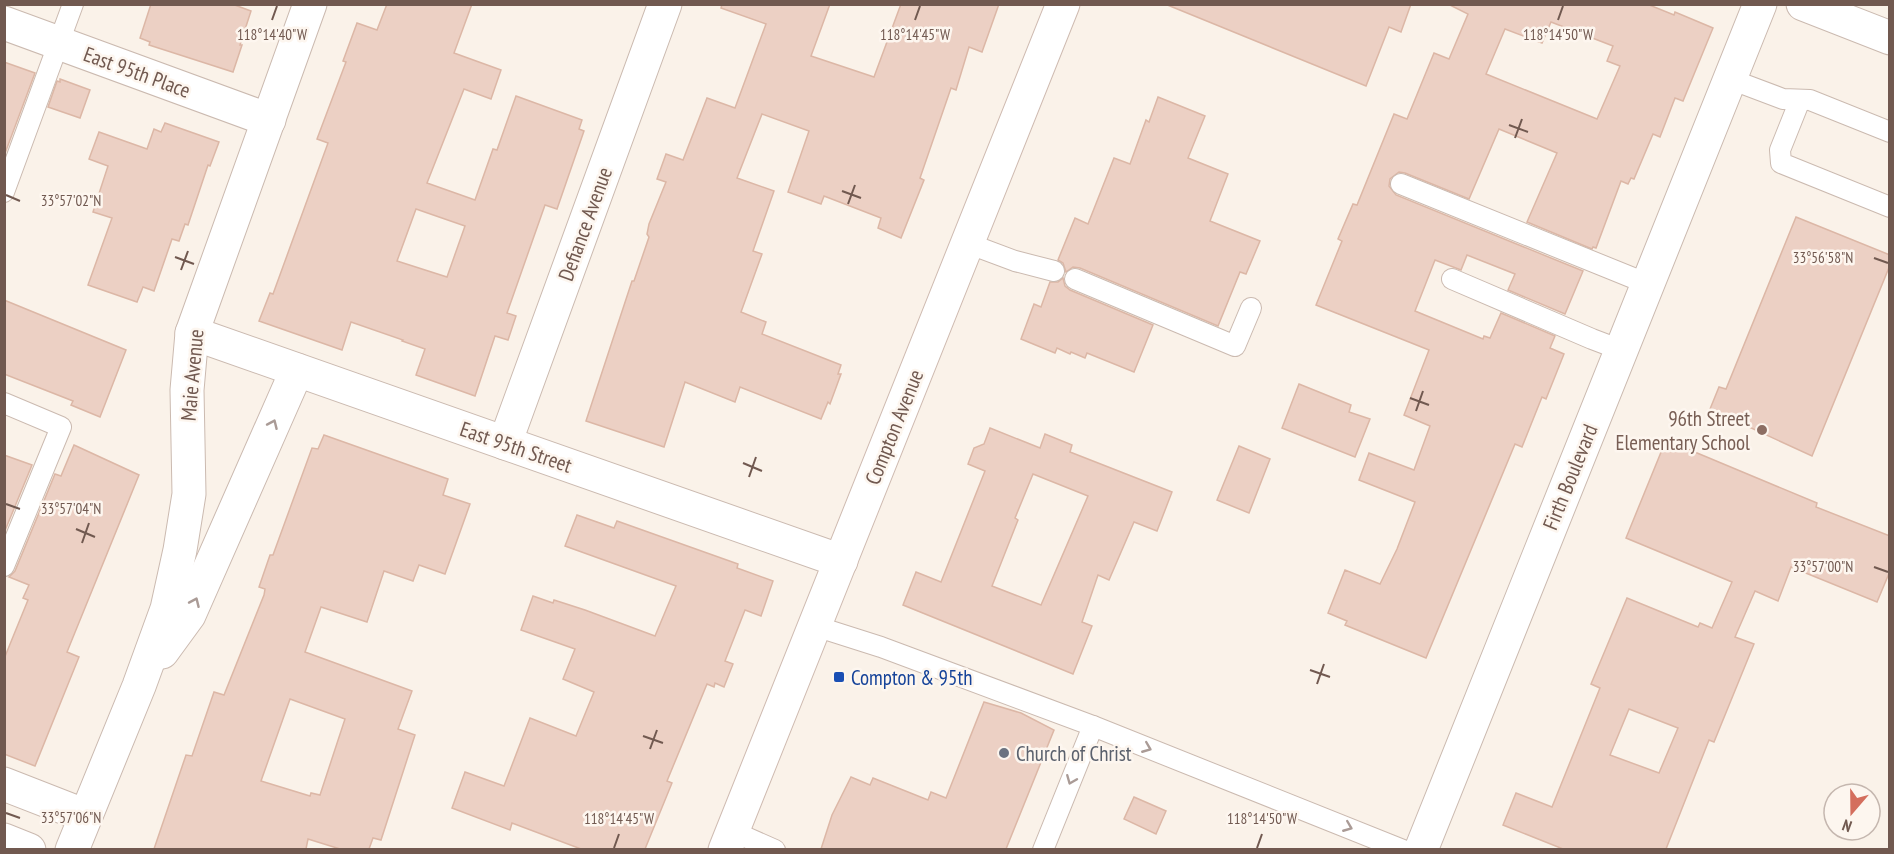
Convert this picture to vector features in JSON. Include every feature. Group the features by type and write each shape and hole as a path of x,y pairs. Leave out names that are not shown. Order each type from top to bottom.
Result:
{"street":[{"name":"Maie Avenue","path":"72,849 139,686 167,609 189,494 187,390 192,333 310,4"},
{"name":"Defiance Avenue","path":"506,443 665,4"},
{"name":"Compton Avenue","path":"729,840 1063,4"},
{"name":"Firth Boulevard","path":"1421,849 1760,4"},
{"path":"1803,4 1890,38"},
{"name":"East 95th Place","path":"4,23 269,120"},
{"name":"East 95th Street","path":"192,333 841,561"},
{"name":"Maie Avenue","path":"139,686 189,615 297,370"},
{"path":"4,784 86,816"},
{"path":"4,840 29,849"}],"lane":[{"path":"4,192 73,4"},
{"path":"1730,79 1783,99 1810,99 1890,132"},
{"path":"1800,100 1780,150 1781,164 1890,207"},
{"path":"1401,184 1648,284"},
{"path":"968,243 1015,261 1054,271"},
{"path":"1075,279 1235,346 1251,308"},
{"path":"1452,279 1621,350"},
{"path":"4,403 61,427 4,566"},
{"path":"815,626 881,647 1093,726 1403,849"},
{"path":"1043,849 1093,726"},
{"path":"729,840 775,849"}],"building":[{"path":"151,4 232,4 251,11 233,72 149,45 150,42 140,38"},
{"path":"387,4 472,4 454,53 501,70 491,99 464,89 427,183 475,200 493,149 497,150 516,96 582,120 579,129 584,131 557,209 545,205 507,313 516,316 508,340 495,336 475,396 416,375 425,349 403,340 351,322 342,350 259,321 270,293 273,294 328,143 317,139 346,62 343,61 357,23 377,30","holes":["416,209 465,226 447,277 397,261"]},
{"path":"722,4 830,4 811,56 874,77 901,4 999,4 982,52 969,47 956,90 951,88 920,178 924,180 901,238 878,228 881,218 824,196 821,204 788,192 809,131 762,114 737,178 774,191 753,251 762,254 741,312 766,322 762,334 841,365 838,374 841,374 830,404 828,402 821,419 740,387 735,402 685,382 664,447 586,421 632,281 634,281 649,237 647,234 649,224 666,182 657,179 666,154 683,160 707,98 735,108 766,24 721,8"},
{"path":"1165,4 1411,4 1401,32 1389,27 1366,86"},
{"path":"1448,4 1647,4 1674,15 1675,12 1713,28 1683,101 1675,98 1660,137 1653,134 1634,179 1631,178 1628,184 1621,181 1596,248 1592,249 1527,222 1557,153 1499,129 1469,199 1405,173 1399,172 1390,179 1389,186 1396,195 1583,271 1565,314 1508,290 1515,274 1467,255 1461,270 1435,260 1415,311 1483,339 1484,336 1490,338 1501,313 1555,336 1550,348 1564,354 1546,399 1542,397 1522,447 1515,444 1426,658 1345,625 1347,621 1328,613 1345,570 1380,584 1397,549 1415,502 1359,480 1369,453 1414,470 1430,426 1404,415 1429,350 1316,305 1342,241 1338,239 1353,204 1357,205 1394,114 1407,119 1434,53 1449,59 1468,14","holes":["1551,22 1613,46 1607,61 1620,66 1597,119 1486,74 1505,29 1542,43"]},
{"path":"4,62 35,73 4,156"},
{"path":"60,79 90,90 80,118 48,107 57,81 60,82"},
{"path":"1158,97 1205,116 1188,158 1228,174 1210,221 1260,241 1246,274 1240,272 1218,326 1080,268 1073,267 1066,272 1063,263 1058,260 1075,218 1088,224 1114,158 1130,164 1146,120 1149,122"},
{"path":"165,123 219,142 210,166 208,165 188,225 185,224 179,241 172,239 154,291 143,287 137,302 88,285 112,218 93,212 108,166 89,159 99,132 147,149 154,129 161,132"},
{"path":"1796,217 1890,255 1890,265 1812,456 1710,409 1719,387 1726,389"},
{"path":"1063,278 1065,286 1070,290 1153,325 1134,372 1087,353 1085,358 1057,348 1055,353 1021,339 1034,304 1041,307 1050,282 1058,282"},
{"path":"4,300 126,350 100,417 71,405 73,401 4,374"},
{"path":"1299,384 1351,405 1349,412 1370,419 1355,457 1282,428"},
{"path":"990,428 1040,448 1045,434 1072,445 1070,452 1172,492 1157,531 1134,522 1109,580 1098,575 1082,622 1092,626 1073,674 903,605 916,572 941,582 985,471 968,464 974,448 984,444","holes":["1033,474 1088,496 1041,605 992,586"]},
{"path":"324,435 448,479 443,495 470,504 445,574 419,565 413,581 384,571 367,622 321,607 305,652 412,691 398,729 415,735 381,840 373,838 369,849 340,849 308,839 306,849 154,849 186,755 192,756 214,692 224,695 264,595 265,589 259,587 270,555 273,555 312,448 318,449","holes":["290,699 345,719 320,795 311,793 310,796 261,781"]},
{"path":"1666,440 1817,503 1816,507 1890,536 1890,571 1877,602 1791,567 1778,601 1755,591 1735,637 1754,644 1714,742 1709,740 1666,849 1563,849 1503,825 1516,793 1552,807 1600,688 1591,684 1627,598 1698,627 1700,623 1712,628 1732,582 1626,538","holes":["1629,709 1678,728 1659,773 1610,755"]},
{"path":"74,445 139,475 67,652 79,657 35,766 4,754 4,659 28,600 23,598 29,585 9,577 15,571 55,474 61,476"},
{"path":"1239,446 1270,459 1249,513 1217,500"},
{"path":"4,455 32,465 4,533"},
{"path":"577,515 614,528 617,521 738,564 737,568 773,581 761,616 745,610 725,661 733,664 724,687 715,683 714,687 707,684 667,781 672,783 645,849 581,849 512,823 510,830 452,808 465,772 504,786 530,718 576,736 594,692 563,679 575,649 521,630 533,596 585,610 655,636 676,586 565,546"},
{"name":"Church of Christ","path":"984,702 1021,713 1054,730 1006,849 821,849 832,815 851,777 870,785 873,778 928,800 931,792 946,798"},
{"path":"1134,797 1166,811 1156,834 1124,819"}],"place":[{"name":"96th Street Elementary School","path":"1762,430"},
{"name":"Compton & 95th","path":"839,677"},
{"name":"Church of Christ","path":"1004,753"}]}
